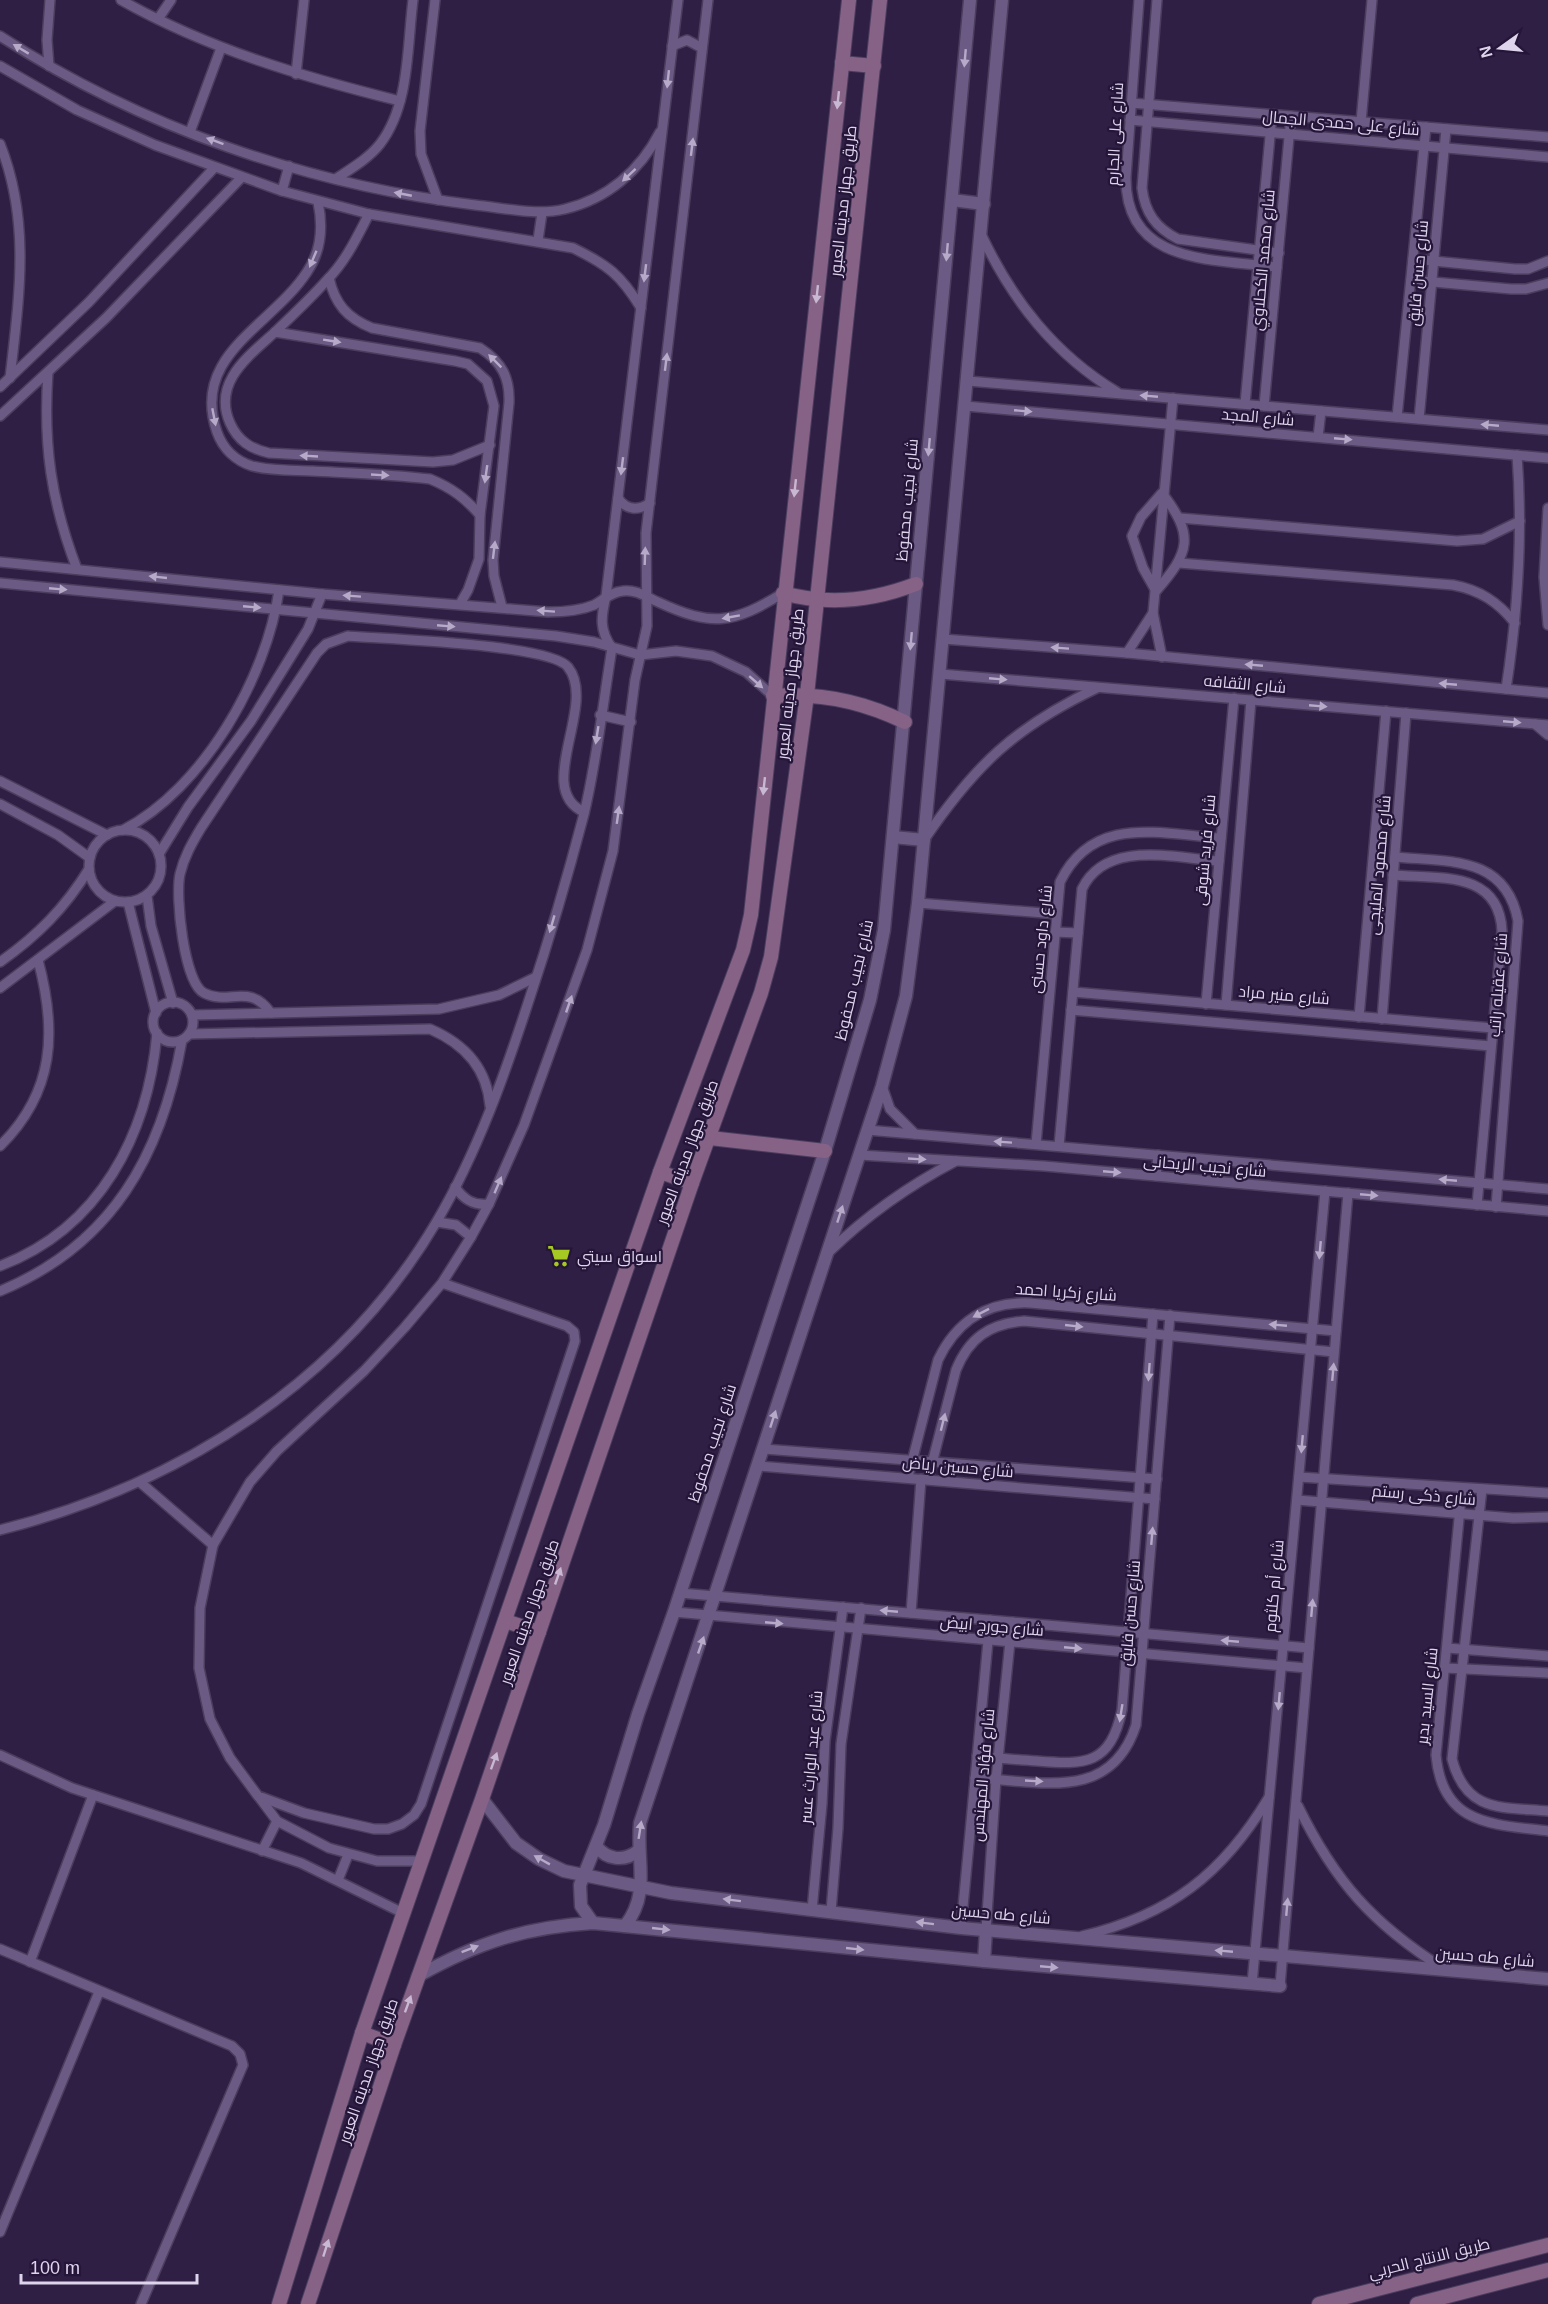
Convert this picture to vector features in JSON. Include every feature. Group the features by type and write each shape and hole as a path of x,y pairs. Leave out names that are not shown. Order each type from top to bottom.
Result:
{"main road":[{"name":"طريق جهاز مدينه العبور","path":"279,2304 362,2033 660,1172 742,950 751,915 783,593 849,0"},
{"name":"طريق جهاز مدينه العبور","path":"308,2304 394,2045 482,1799 771,957 807,695 880,0"},
{"path":"842,63 874,66"},
{"path":"783,593 816,600 855,601 876,598 916,584"},
{"path":"773,696 807,695 864,705 904,722"},
{"path":"710,1138 825,1151"},
{"path":"660,1172 692,1183"},
{"path":"505,1621 539,1632"},
{"path":"362,2033 394,2045"},
{"name":"طريق الانتاج الحربي","path":"1318,2304 1548,2245"},
{"path":"1417,2304 1548,2270"}],"street":[{"path":"49,66 47,39 50,0"},
{"path":"121,0 221,48 296,74 400,101"},
{"path":"158,19 171,0"},
{"path":"296,74 304,0"},
{"path":"337,178 362,162 380,144 393,122 400,101 413,0"},
{"path":"435,0 420,131 423,162 438,200"},
{"path":"0,1530 74,1509 141,1483 231,1432 299,1382 373,1308 413,1257 437,1222 491,1111 536,977 584,812 612,648 601,627 678,0"},
{"path":"422,1861 377,1861 348,1854 311,1840 277,1821 219,1739 210,1719 202,1688 198,1638 200,1608 213,1545 250,1482 277,1452 364,1371 442,1282 471,1237 489,1204 524,1125 587,950 613,851 640,655 647,626 644,554 708,0"},
{"name":"شارع نجيب محفوظ","path":"593,1923 581,1906 580,1885 596,1846 825,1151 870,1000 884,930 970,0"},
{"path":"625,1926 634,1914 642,1887 638,1851 640,1823 717,1596 882,1086 906,996 918,903 1002,0"},
{"name":"شارع على الجارم","path":"1139,0 1126,190 1133,216 1153,241 1167,250 1183,255 1277,267"},
{"name":"شارع على الجارم","path":"1147,210 1142,188 1157,0"},
{"path":"1361,122 1372,0"},
{"path":"0,36 91,89 190,132 289,166 438,200 542,213 564,210 605,193 639,165 663,128"},
{"path":"672,46 687,40 702,48"},
{"path":"190,132 221,48"},
{"path":"0,66 77,110 241,178 318,202 369,213 538,240 573,248 601,262 626,283 641,308"},
{"name":"شارع على حمدى الجمال","path":"1131,104 1548,137"},
{"name":"شارع محمد الكحلاوي","path":"1245,404 1272,115"},
{"name":"شارع محمد الكحلاوي","path":"1264,406 1291,116"},
{"name":"شارع على حمدى الجمال","path":"1130,120 1548,157"},
{"name":"شارع حسن فايق","path":"1397,417 1426,127"},
{"name":"شارع حسن فايق","path":"1419,419 1446,129"},
{"path":"0,144 16,208 22,266 10,378"},
{"path":"282,191 289,166"},
{"path":"0,387 89,302 214,168"},
{"path":"0,416 106,318 241,178"},
{"path":"952,200 984,204"},
{"path":"318,202 320,238 308,272 230,353 216,376 212,407 219,437 227,450 238,459 265,468 430,479 458,493 480,515"},
{"path":"1133,216 1147,210 1165,232 1178,239 1278,253"},
{"path":"369,213 345,257 329,278 238,365 226,392 229,422 236,435 256,450 282,454 433,462 463,457 490,445"},
{"path":"538,240 542,213"},
{"path":"981,234 1009,288 1047,337 1093,378 1119,393"},
{"path":"1413,259 1528,269 1548,261"},
{"path":"329,278 341,309 355,321 372,328 480,348 494,357 504,371 510,387 493,560 494,576 502,607"},
{"path":"1411,279 1526,289 1548,283"},
{"path":"275,332 468,364 488,381 494,406 480,515 479,559 468,590 460,604"},
{"path":"48,372 46,433 52,492 77,569"},
{"name":"شارع المجد","path":"968,381 1538,429 1548,428"},
{"path":"1162,657 1153,613 1162,493 1173,398"},
{"name":"شارع المجد","path":"965,406 1548,458"},
{"path":"1318,437 1321,411"},
{"path":"1506,689 1515,623 1520,521 1517,455"},
{"path":"1156,591 1179,563 1185,548 1185,533 1180,518 1162,493"},
{"path":"1156,591 1143,568 1132,536 1141,517 1162,493"},
{"path":"618,498 624,505 633,508 642,508 650,503"},
{"path":"1548,514 1544,577 1548,624"},
{"path":"1180,518 1457,541 1483,539 1520,521"},
{"path":"0,562 322,594 561,612 586,607 606,596 622,591 635,591 682,614 702,619 723,619 744,615 783,593"},
{"path":"1179,563 1453,585 1482,594 1506,611 1515,623"},
{"path":"0,583 566,637 640,655 675,651 712,656 746,672 773,696"},
{"path":"0,962 47,927 74,894 89,869 90,858 95,847 107,835 142,820 177,792 214,743 255,677 268,644 279,590"},
{"path":"159,854 188,807 251,721 315,614 322,594"},
{"path":"1126,653 1153,613"},
{"path":"271,1013 257,999 247,996 212,996 196,987 189,969 178,903 180,876 187,851 201,828 317,653 326,644 348,636 523,650 559,659 568,667 576,689 563,785 569,802 584,812"},
{"name":"شارع الثقافه","path":"943,639 1126,653 1548,693"},
{"name":"شارع الثقافه","path":"940,674 1548,725"},
{"path":"924,840 979,766 1015,734 1055,708 1099,687"},
{"name":"شارع فريد شوقى","path":"1206,1004 1234,698"},
{"name":"شارع فريد شوقى","path":"1226,1005 1251,700"},
{"name":"شارع محمود المليجى","path":"1359,1017 1386,711"},
{"name":"شارع محمود المليجى","path":"1382,1019 1406,713"},
{"path":"600,715 630,722"},
{"path":"1535,724 1548,735"},
{"path":"0,781 107,835"},
{"path":"0,804 58,835 90,858"},
{"path":"89,869 97,889 115,901 128,902 147,896 161,872 159,854 149,838 141,833 123,830"},
{"name":"شارع داود حسنى","path":"1036,1144 1060,882 1068,866 1093,842 1110,835 1127,832 1221,838"},
{"path":"893,837 924,840"},
{"path":"1059,1146 1082,889 1095,869 1105,862 1128,856 1219,861"},
{"name":"شارع عقيله راتب","path":"1395,857 1479,867 1495,876 1507,888 1515,904 1518,921 1496,1206"},
{"name":"شارع عقيله راتب","path":"1393,875 1471,883 1485,890 1495,902 1501,916 1502,932 1477,1205"},
{"path":"147,896 151,926 173,1002"},
{"path":"0,988 115,901"},
{"path":"128,902 156,1013 154,1027 157,1033 168,1041 185,1037 430,1029 454,1041 474,1060 483,1076 491,1111"},
{"path":"918,903 1057,914"},
{"path":"1055,932 1078,933"},
{"path":"0,1146 25,1116 37,1095 49,1049 48,1002 38,960"},
{"path":"192,1016 439,1009 499,995 536,977"},
{"name":"شارع منير مراد","path":"1073,992 1493,1029"},
{"path":"0,1291 36,1274 67,1254 96,1229 125,1195 142,1167 160,1126 185,1037 192,1029 192,1016 186,1007 173,1002 166,1004 156,1013"},
{"name":"شارع منير مراد","path":"1071,1010 1491,1046"},
{"path":"0,1266 53,1237 73,1221 107,1182 124,1155 141,1116 154,1065 157,1033"},
{"path":"882,1086 890,1109 897,1119 917,1136"},
{"name":"شارع نجيب الريحانى","path":"867,1130 1548,1189"},
{"name":"شارع نجيب الريحانى","path":"859,1155 1156,1176 1548,1211"},
{"path":"1156,1176 1158,1155"},
{"path":"827,1254 883,1205 956,1161"},
{"path":"455,1186 466,1199 473,1203 489,1204"},
{"name":"شارع أم كلثوم","path":"1252,1984 1325,1191"},
{"path":"418,1976 459,1953 504,1936 550,1925 593,1923 984,1961 1280,1986 1348,1193"},
{"path":"437,1222 456,1225 471,1237"},
{"path":"258,1796 304,1814 374,1829 388,1829 402,1824 414,1815 427,1789 575,1337 567,1326 442,1282"},
{"name":"شارع زكريا احمد","path":"908,1477 938,1360 945,1345 968,1320 999,1305 1016,1302 1336,1330"},
{"name":"شارع حسن فايق","path":"977,1756 1077,1765 1094,1757 1108,1745 1118,1728 1127,1652 1153,1314"},
{"name":"شارع حسن فايق","path":"975,1778 1081,1781 1101,1774 1117,1762 1130,1745 1136,1725 1170,1315"},
{"name":"شارع زكريا احمد","path":"911,1613 925,1479 933,1460 956,1370 963,1353 974,1339 989,1329 1006,1323 1024,1322 1334,1352"},
{"name":"شارع حسين رياض","path":"764,1449 933,1460 1157,1479"},
{"name":"شارع حسين رياض","path":"758,1466 1155,1499"},
{"name":"شارع ذكى رستم","path":"1299,1477 1548,1492"},
{"path":"141,1483 213,1545"},
{"name":"شارع السيد بدير","path":"1462,1488 1436,1755 1438,1774 1445,1792 1456,1807 1472,1818 1490,1824 1548,1831"},
{"name":"شارع السيد بدير","path":"1482,1489 1452,1759 1464,1788 1489,1806 1548,1811"},
{"name":"شارع ذكى رستم","path":"1297,1500 1479,1515 1548,1517"},
{"name":"شارع جورج ابيض","path":"680,1593 1309,1648"},
{"name":"شارع عبد الوارث عسر","path":"812,1910 825,1742 843,1607"},
{"name":"شارع عبد الوارث عسر","path":"831,1911 838,1828 841,1744 861,1608"},
{"name":"شارع جورج ابيض","path":"674,1612 710,1617 1307,1668"},
{"name":"شارع فؤاد المهندس","path":"961,1928 990,1620"},
{"name":"شارع فؤاد المهندس","path":"986,1930 996,1779 1012,1622"},
{"path":"1447,1648 1548,1656"},
{"path":"1445,1668 1548,1673"},
{"path":"0,1755 93,1795 301,1863 405,1914"},
{"path":"30,1962 93,1795"},
{"path":"1079,1937 1119,1927 1147,1915 1192,1889 1249,1831 1270,1795"},
{"name":"شارع طه حسين","path":"482,1799 516,1843 539,1859 564,1871 642,1887 961,1928 1548,1979"},
{"path":"1296,1804 1317,1845 1342,1883 1373,1917 1408,1946 1446,1970"},
{"path":"262,1851 277,1821"},
{"path":"596,1846 605,1855 616,1858 627,1857 638,1851"},
{"path":"338,1880 348,1854"},
{"path":"984,1961 986,1930"},
{"path":"0,1949 232,2046 240,2054 243,2065 141,2304"},
{"path":"0,2232 99,1992"}],"place":[{"name":"اسواق سيتي","path":"559,1256"}]}
